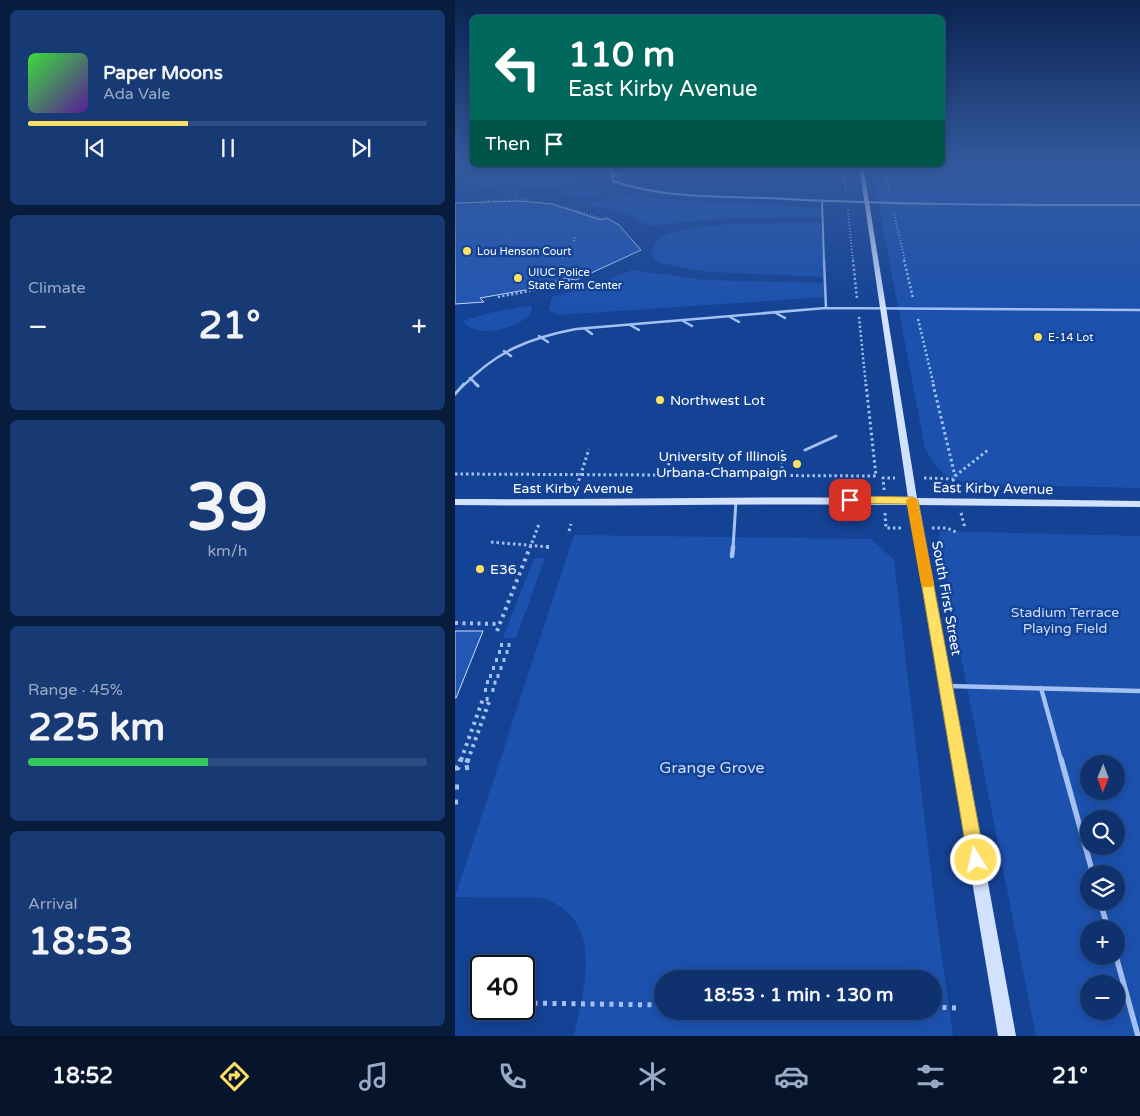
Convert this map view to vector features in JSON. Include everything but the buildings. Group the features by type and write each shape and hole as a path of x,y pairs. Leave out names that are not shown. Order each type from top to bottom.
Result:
{"street":[{"name":"South First Street","path":"868,213 913,500 1007,1036"},
{"name":"East Kirby Avenue","path":"455,502 591,503 736,500 913,500 1140,504"}],"lane":[{"path":"822,213 826,308"},
{"path":"455,394 470,378 504,351 539,336 584,328 826,308 1140,310"},
{"path":"774,312 785,318"},
{"path":"729,316 739,322"},
{"path":"682,320 692,326"},
{"path":"629,324 639,330"},
{"path":"584,328 592,334"},
{"path":"539,336 548,342"},
{"path":"504,351 511,356"},
{"path":"470,378 478,386"},
{"path":"805,450 836,436"},
{"path":"732,556 736,500"},
{"path":"946,686 1140,691"},
{"path":"1041,688 1090,865"},
{"path":"1118,965 1138,1036"}],"path":[{"path":"584,213 603,219"},
{"path":"848,213 876,476"},
{"path":"574,241 575,236"},
{"path":"561,258 568,252"},
{"path":"497,297 544,288 571,279"},
{"path":"577,486 589,449"},
{"path":"666,476 672,450"},
{"path":"782,477 783,450"},
{"path":"954,477 989,450"},
{"path":"455,474 876,476 883,478"},
{"path":"963,522 965,528"},
{"path":"497,631 539,524"},
{"path":"569,531 571,524"},
{"path":"947,528 958,533"},
{"path":"491,542 549,547"},
{"path":"455,623 500,624"},
{"path":"500,646 514,645"},
{"path":"498,652 512,652"},
{"path":"495,660 508,660"},
{"path":"492,668 506,668"},
{"path":"489,676 503,676"},
{"path":"487,682 501,683"},
{"path":"484,690 498,690"},
{"path":"455,768 458,768 483,699 490,699 465,768 470,767"},
{"path":"455,787 463,787"},
{"path":"535,1003 654,1005"},
{"path":"942,1007 958,1008"}],"green space":[{"path":"626,213 822,213 822,217 715,219 648,226"},
{"name":"E-14 Lot","path":"880,213 1140,213 1140,488 973,484 949,477 943,473 925,448"},
{"path":"762,223 823,223 825,277 709,272 657,262 652,256 656,242 660,238 680,230 709,226"},
{"path":"632,270 705,280 825,283 826,297 559,315 549,310 552,297 592,286"},
{"path":"531,305 532,311 527,317 519,323 499,330 478,330 469,327 463,321 489,313"},
{"name":"Stadium Terrace Playing Field","path":"940,531 1140,536 1140,1036 1036,1036 939,545"},
{"name":"Grange Grove","path":"574,535 871,539 894,560 935,907 953,1036 574,1036 585,976 586,957 583,939 576,922 563,908 543,898 455,897"},
{"path":"534,558 545,558 516,638 503,638"}],"slow traffic":[{"path":"912,500 928,584"}],"place":[{"name":"Lou Henson Court","path":"467,251"},
{"name":"UIUC Police State Farm Center","path":"518,278"},
{"name":"E-14 Lot","path":"1038,337"},
{"name":"Northwest Lot","path":"660,400"},
{"name":"University of Illinois Urbana-Champaign","path":"797,464"},
{"name":"E36","path":"480,569"}],"route":[{"path":"850,500 913,500 976,860"}]}
